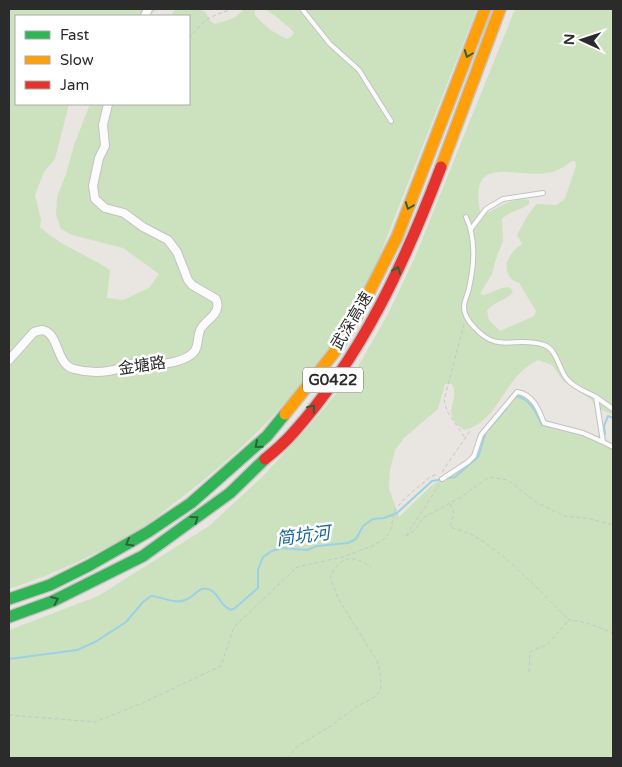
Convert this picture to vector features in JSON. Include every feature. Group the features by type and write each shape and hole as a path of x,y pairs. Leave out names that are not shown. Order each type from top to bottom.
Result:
{"highway":[{"name":"武深高速","path":"9,599 50,585 90,565 148,532 191,503 268,436 300,397 333,354 360,310 397,237 485,9"},
{"name":"武深高速","path":"9,616 53,601 143,556 230,493 293,433 329,387 362,339 387,294 428,200 500,9"}],"street":[{"name":"金塘路","path":"9,360 34,332 42,330 49,333 65,364 75,369 104,371 134,363 159,364 170,362 187,357 194,352 197,346 199,330 217,310 216,299 192,285 188,280 177,252 168,240 143,227 124,213 105,208 95,199 93,186 99,158 105,146 103,125 108,105"}],"lane":[{"path":"302,9 330,44 360,70 391,121"},
{"path":"472,229 486,209 503,199 543,193"},
{"path":"466,217 472,229 472,276 464,307 466,316 471,324 483,337 498,343 520,342 547,345 553,352 566,378 572,384 613,409"},
{"path":"442,479 474,456 481,435 517,392 524,393 534,402 544,423 583,432 613,447"},
{"path":"596,397 603,442"}],"path":[{"path":"190,38 204,21 230,9"},
{"path":"465,438 447,411 444,400 466,316"},
{"path":"287,758 298,746 332,725 356,707 375,697 380,691 382,677 377,661 338,598 330,577 338,564 344,559 384,539 390,532 395,510 422,483 434,475 441,474 444,466 470,431"},
{"path":"439,486 406,536 416,529 423,518 450,503 489,477 508,480 536,502 564,516 591,519 613,525"},
{"path":"450,503 454,512 450,528 472,535 490,547 569,620 595,625 613,633"},
{"path":"9,715 95,722 140,704 221,666 234,627 297,567 352,558 371,566"},
{"path":"529,672 530,652 548,644 569,620"}],"green space":[{"path":"195,8 202,10 215,24 234,18 244,9 259,9 255,10 255,15 258,19 269,29 287,39 294,33 265,9 477,9 370,277 354,310 310,374 270,419 226,461 140,529 76,562 43,577 9,589 9,9 158,9 149,15 15,15 15,105 69,105 55,159 44,172 35,195 41,220 40,227 65,245 110,270 107,298 123,300 149,288 159,274 123,248 72,235 61,229 56,215 57,197 90,105 190,105 190,15 172,15 175,9"},
{"path":"515,9 613,9 613,415 600,409 607,442 613,445 613,758 9,758 9,630 98,596 209,526 263,476 311,424 357,368 388,314 415,257","holes":["575,161 576,166 565,198 557,205 536,204 517,235 522,244 512,252 507,264 509,276 519,283 536,311 534,316 500,331 489,320 487,311 490,307 508,297 513,291 509,287 484,295 480,294 492,274 503,241 502,219 529,204 529,200 513,201 487,213 480,211 478,193 481,181 488,175 497,172 534,174 550,172 560,169","538,360 552,365 564,382 592,400 600,436 595,437 585,431 545,422 536,401 518,389 480,435 473,455 467,462 431,486 399,517 389,488 390,470 395,450 405,437 438,409 445,384 452,384 454,391 452,418 464,430 486,418 517,377 526,367"]}],"waterway":[{"name":"简坑河","path":"9,659 77,650 95,642 126,622 143,602 151,596 181,601 201,590 208,589 215,593 227,608 231,610 235,608 258,588 258,570 263,557 272,551 282,548 307,550 317,546 348,543 356,539 363,526 373,519 384,518 397,513 432,481 455,477 478,457 486,432 512,399 517,396 529,404 542,425 556,428"},
{"name":"简坑河","path":"605,434 604,426 608,416 613,418"}],"traffic: fast":[{"path":"9,599 50,585 148,532 191,503 267,436 285,414"},
{"path":"9,617 53,601 143,556 230,493 265,459"}],"traffic: slow":[{"path":"285,414 333,354 360,310 397,237 485,9"},
{"path":"441,167 500,9"}],"traffic: jam":[{"path":"265,459 290,436 318,403 361,340 397,273 441,167"}]}
